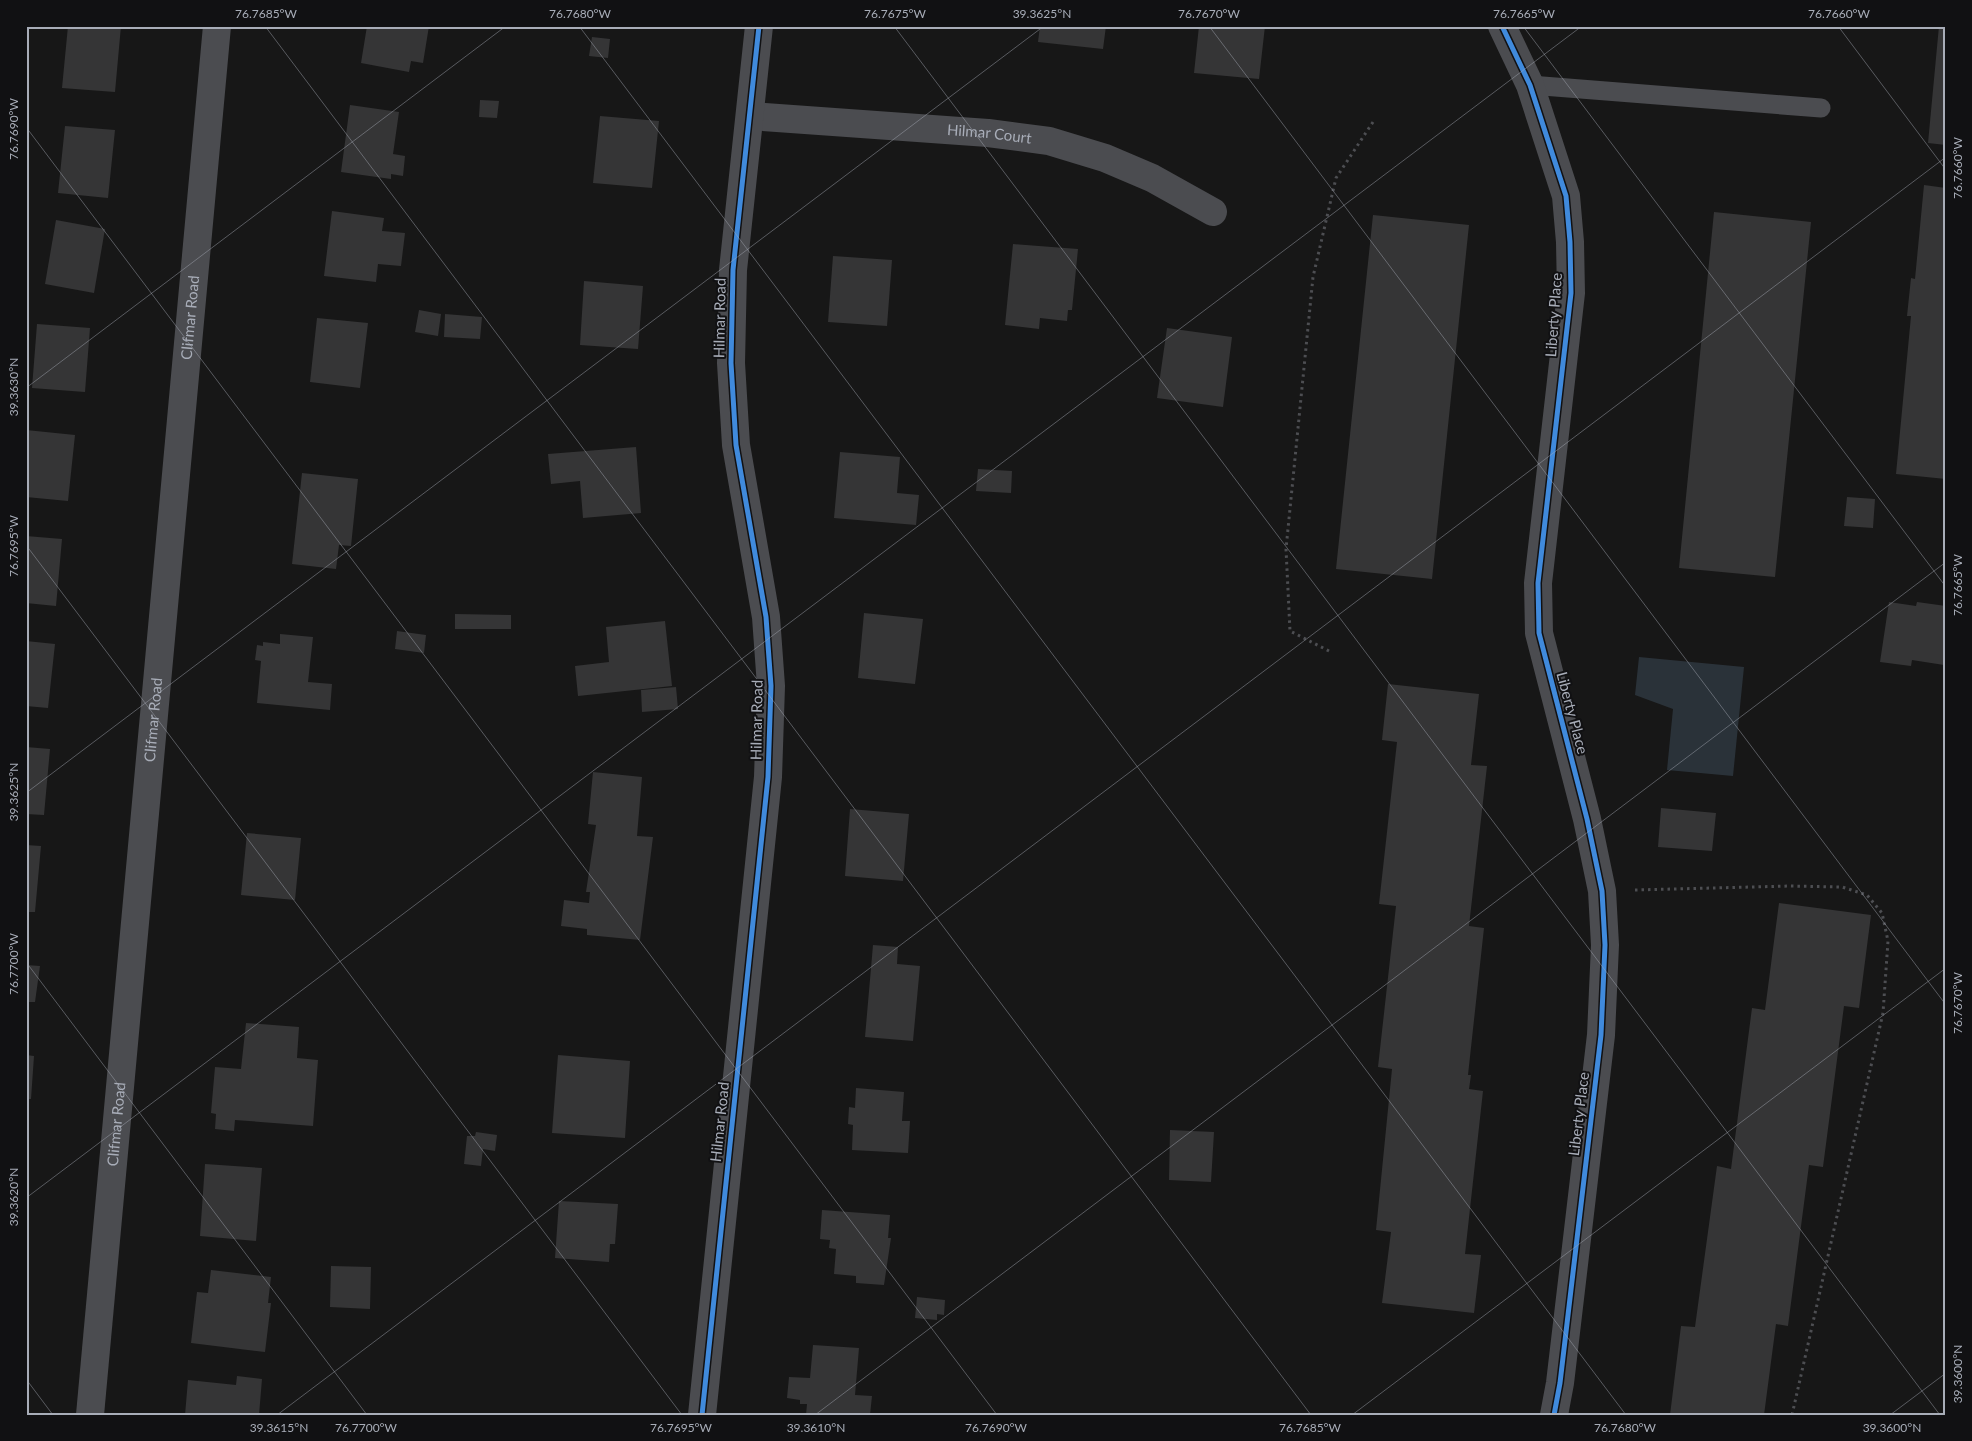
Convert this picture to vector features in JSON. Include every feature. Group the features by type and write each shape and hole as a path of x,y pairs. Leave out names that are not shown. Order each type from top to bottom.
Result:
{"street":[{"name":"Clifmar Road","path":"90,1415 217,26"},
{"name":"Hilmar Road","path":"702,1415 768,777 771,686 766,617 736,445 731,363 734,270 759,26"},
{"name":"Liberty Place","path":"1502,26 1530,85 1566,196 1572,293 1538,583 1539,633 1587,819 1602,891 1605,945 1601,1035 1560,1383 1554,1415"},
{"name":"Hilmar Court","path":"750,116 988,133 1049,141 1105,158 1152,178 1213,212"}],"lane":[{"path":"1530,85 1821,108"}],"path":[{"path":"1329,651 1290,631 1286,549 1313,278 1336,178 1374,122"},
{"path":"1602,891 1790,886 1842,887 1867,895 1882,914 1888,941 1883,1013 1792,1415"}],"shaded area":[{"path":"1639,657 1744,667 1733,776 1667,770 1673,709 1635,695"}],"building":[{"path":"68,26 121,26 115,92 62,88"},
{"path":"367,26 429,26 423,63 411,61 409,72 361,63"},
{"path":"1040,26 1106,26 1103,49 1038,42"},
{"path":"1199,26 1265,26 1259,79 1194,73"},
{"path":"1939,26 1946,26 1946,145 1928,143"},
{"path":"592,37 610,39 608,58 589,56"},
{"path":"480,100 499,101 497,118 479,117"},
{"path":"350,105 399,112 393,154 405,156 403,176 391,174 391,179 341,172"},
{"path":"600,116 659,121 652,188 593,183"},
{"path":"65,126 115,130 108,198 58,193"},
{"path":"1924,185 1946,188 1946,479 1896,474 1911,316 1907,316 1911,278 1915,279"},
{"path":"332,211 384,218 382,231 405,233 401,266 378,264 376,282 324,276"},
{"path":"1714,212 1811,222 1775,577 1679,568"},
{"path":"1373,215 1469,225 1432,579 1336,569"},
{"path":"56,220 105,229 94,293 45,284"},
{"path":"1013,244 1078,249 1072,310 1068,310 1067,321 1040,318 1039,329 1005,325"},
{"path":"833,256 892,260 887,326 828,322"},
{"path":"584,281 643,286 638,349 580,345"},
{"path":"419,310 441,314 438,336 415,332"},
{"path":"445,314 482,317 480,339 444,337"},
{"path":"317,318 368,323 360,388 310,382"},
{"path":"37,324 90,328 85,392 32,388"},
{"path":"1167,328 1232,337 1223,407 1157,398"},
{"path":"26,430 75,435 68,501 26,497"},
{"path":"636,447 641,513 583,518 580,481 551,484 548,454"},
{"path":"840,452 900,457 897,493 919,495 916,525 834,518"},
{"path":"978,469 1012,471 1011,493 976,491"},
{"path":"302,473 358,479 351,546 339,545 336,569 292,564"},
{"path":"1847,497 1875,499 1873,528 1844,526"},
{"path":"26,536 62,539 56,606 26,603"},
{"path":"1889,602 1916,606 1917,602 1946,606 1946,672 1943,672 1944,665 1912,660 1911,666 1880,662"},
{"path":"864,613 923,619 915,684 858,678"},
{"path":"455,614 511,615 511,629 455,629"},
{"path":"665,621 672,686 578,696 575,666 609,662 606,627"},
{"path":"397,631 426,635 424,653 395,649"},
{"path":"280,634 313,637 308,682 332,684 330,710 257,703 261,661 255,660 257,645 263,646 263,642 280,644"},
{"path":"26,641 55,644 48,708 26,706"},
{"path":"1388,684 1479,694 1471,765 1487,766 1469,926 1484,928 1468,1075 1471,1075 1469,1089 1483,1091 1465,1254 1481,1255 1474,1313 1382,1303 1391,1232 1376,1230 1392,1069 1378,1067 1396,906 1379,904 1397,742 1382,740"},
{"path":"676,687 678,709 642,712 641,690"},
{"path":"26,747 50,749 44,815 26,814"},
{"path":"593,772 642,777 637,836 653,837 640,940 587,935 587,929 561,926 564,900 589,903 590,892 586,892 596,825 588,824"},
{"path":"1661,808 1716,813 1712,851 1658,847"},
{"path":"850,809 909,814 903,881 845,876"},
{"path":"247,833 301,838 295,900 241,895"},
{"path":"26,845 41,846 35,912 26,912"},
{"path":"1779,903 1871,915 1859,1008 1844,1006 1823,1167 1809,1165 1788,1326 1776,1324 1764,1415 1670,1415 1681,1326 1695,1327 1717,1166 1731,1169 1752,1008 1765,1010"},
{"path":"873,945 898,947 897,964 920,966 913,1041 865,1037"},
{"path":"26,965 40,966 35,1002 26,1002"},
{"path":"246,1023 299,1027 297,1058 318,1060 313,1126 235,1120 234,1131 215,1129 216,1114 211,1113 215,1067 241,1069"},
{"path":"26,1055 34,1056 31,1099 26,1099"},
{"path":"558,1055 630,1061 625,1138 552,1133"},
{"path":"856,1088 904,1092 902,1121 910,1121 908,1153 852,1150 853,1125 848,1124 849,1107 855,1108"},
{"path":"1170,1130 1214,1132 1211,1182 1169,1180"},
{"path":"476,1132 497,1135 495,1151 483,1149 481,1166 464,1164 467,1136 475,1136"},
{"path":"205,1164 262,1168 256,1241 200,1236"},
{"path":"559,1201 618,1204 615,1244 610,1244 609,1262 555,1258"},
{"path":"822,1210 890,1215 888,1238 891,1238 884,1285 856,1283 856,1276 834,1274 836,1249 829,1248 830,1240 820,1239"},
{"path":"331,1266 371,1267 370,1309 330,1307"},
{"path":"211,1270 271,1277 268,1303 271,1303 265,1352 191,1343 197,1292 208,1293"},
{"path":"917,1297 945,1300 944,1315 937,1314 937,1320 915,1318"},
{"path":"813,1345 859,1348 855,1395 872,1396 870,1415 806,1415 807,1404 800,1404 800,1400 787,1398 789,1377 810,1378"},
{"path":"237,1376 262,1379 259,1415 185,1415 188,1380 236,1385"}],"cycle path":[{"path":"702,1415 768,777 771,686 766,617 736,445 731,363 733,270 759,26"},
{"path":"1502,26 1530,85 1566,196 1570,242 1571,293 1538,583 1539,633 1587,819 1602,891 1605,945 1601,1035 1560,1383 1554,1415"}]}
